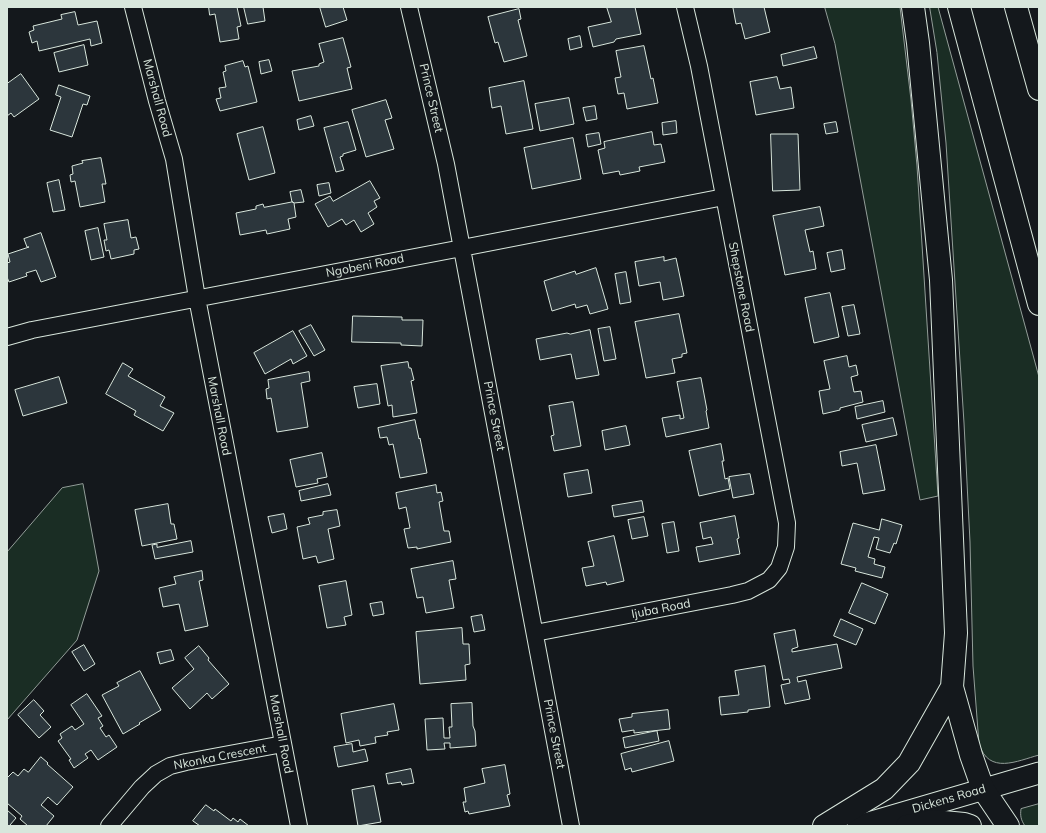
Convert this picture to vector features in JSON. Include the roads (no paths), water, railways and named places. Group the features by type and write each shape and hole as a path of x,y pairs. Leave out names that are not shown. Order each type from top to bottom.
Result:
{"highway":[{"path":"913,7 918,43 941,280 956,633 952,687 971,755 983,789 1008,826"},
{"path":"959,7 1039,304"},
{"path":"1016,7 1039,89"},
{"path":"824,826 884,789 909,763 952,687"},
{"path":"907,826 933,821 970,826"}],"street":[{"name":"Marshall Road","path":"133,7 157,101 174,159 197,298 299,826"},
{"name":"Prince Street","path":"409,7 446,164 571,826"},
{"name":"Shepstone Road","path":"685,7 699,66 786,523 786,547 779,568"},
{"name":"Ngobeni Road","path":"7,337 32,330 724,197"},
{"name":"Ijuba Road","path":"535,633 724,597 748,591 769,580 779,568"},
{"name":"Nkonka Crescent","path":"109,826 151,778 170,766 283,744"},
{"name":"Dickens Road","path":"858,826 1039,773"}]}
